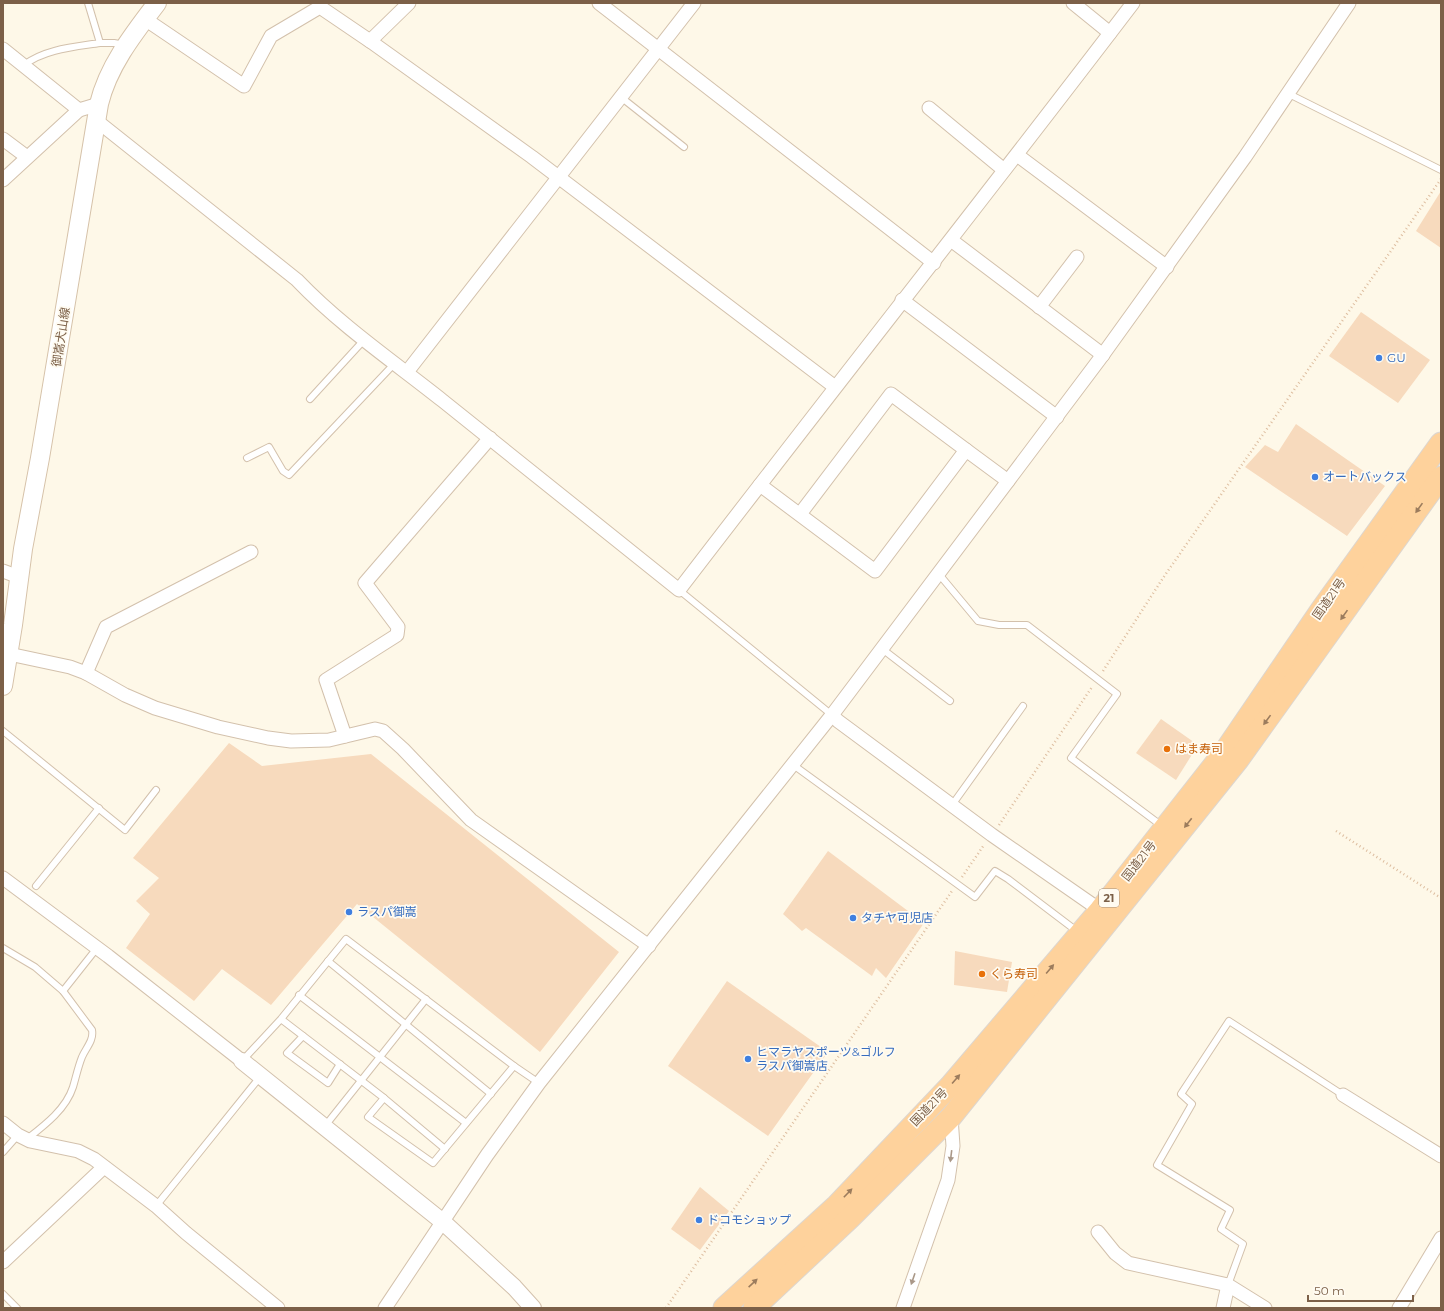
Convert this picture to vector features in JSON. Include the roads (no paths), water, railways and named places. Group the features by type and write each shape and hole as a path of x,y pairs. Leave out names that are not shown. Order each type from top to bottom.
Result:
{"highway":[{"name":"国道21号","path":"724,1308 837,1205 950,1086 1100,910 1225,751 1321,610 1441,443"},
{"name":"国道21号","path":"754,1308 850,1218 951,1117 1238,760 1441,476"}],"main road":[{"name":"御嵩犬山線","path":"3,686 9,654 11,574 99,104 110,75 126,46 157,3"}],"street":[{"path":"370,41 409,3"},
{"path":"599,3 934,262"},
{"path":"407,372 622,98 694,3"},
{"path":"1073,3 1110,33"},
{"path":"97,121 297,280 314,298 364,340 407,372 679,590 902,300 934,262 1017,155 1133,3"},
{"path":"385,1308 538,1083 649,946 832,715 1103,355 1289,94 1349,3"},
{"path":"145,19 244,86 271,36 320,7 370,41 559,178 836,387"},
{"path":"3,49 79,110"},
{"path":"3,180 79,110 99,104"},
{"path":"929,108 1004,170"},
{"path":"3,138 27,157"},
{"path":"1017,155 1167,267"},
{"path":"951,240 1103,355"},
{"path":"1039,307 1077,257"},
{"path":"902,300 1057,417"},
{"path":"800,514 891,394 1008,481"},
{"path":"344,736 326,680 397,635 398,627 365,583 490,438"},
{"path":"760,485 875,571 966,450"},
{"path":"86,673 106,627 251,552"},
{"path":"9,654 70,667 86,673 125,695 155,708 218,727 268,738 291,741 329,740 375,729 383,731 404,749 471,820 649,946"},
{"path":"832,715 992,835 1100,910"},
{"path":"3,878 98,948 325,1126 443,1222 514,1286 533,1308"},
{"path":"1343,1095 1441,1156"},
{"path":"903,1308 948,1180 953,1146 951,1117"},
{"path":"3,1123 23,1137 78,1151 94,1159 156,1206 186,1233 278,1308"},
{"path":"3,1262 104,1168"},
{"path":"1098,1232 1115,1252 1133,1265 1228,1285 1265,1308"},
{"path":"1399,1308 1441,1238"},
{"path":"1223,1308 1228,1285"}],"lane":[{"path":"88,3 100,43"},
{"path":"24,65 33,58 64,48 100,43 114,43 126,46"},
{"path":"1289,94 1441,170"},
{"path":"622,98 684,148"},
{"path":"310,399 364,340"},
{"path":"247,458 269,447 283,471 289,475 395,363"},
{"path":"938,574 978,621 999,625 1027,625 1117,694 1071,758 1165,828"},
{"path":"679,590 832,715"},
{"path":"881,648 950,700"},
{"path":"952,805 1023,706"},
{"path":"3,731 125,830 156,790"},
{"path":"792,764 975,897 995,871 1008,879 1080,934"},
{"path":"36,886 99,808"},
{"path":"242,1061 281,1019 346,939 538,1083"},
{"path":"3,948 35,967 63,991 92,1030 93,1036 77,1069 68,1099 61,1110 3,1152"},
{"path":"63,991 98,948"},
{"path":"328,961 491,1094"},
{"path":"300,995 466,1123"},
{"path":"325,1126 426,999"},
{"path":"281,1019 384,1098 445,1149"},
{"path":"1228,1285 1243,1244 1221,1228 1230,1210 1157,1165 1192,1104 1181,1094 1229,1021 1343,1095"},
{"path":"303,1036 287,1054 328,1083 340,1064"},
{"path":"384,1098 368,1117 433,1163 514,1066"},
{"path":"156,1206 261,1076"},
{"path":"3,1294 17,1308"}],"place":[{"name":"GU","path":"1379,358"},
{"name":"オートバックス","path":"1315,477"},
{"name":"はま寿司","path":"1167,749"},
{"name":"ラスパ御嵩","path":"349,912"},
{"name":"タチヤ可児店","path":"853,918"},
{"name":"くら寿司","path":"982,974"},
{"name":"ヒマラヤスポーツ&ゴルフ ラスパ御嵩店","path":"748,1059"},
{"name":"ドコモショップ","path":"699,1220"}]}
